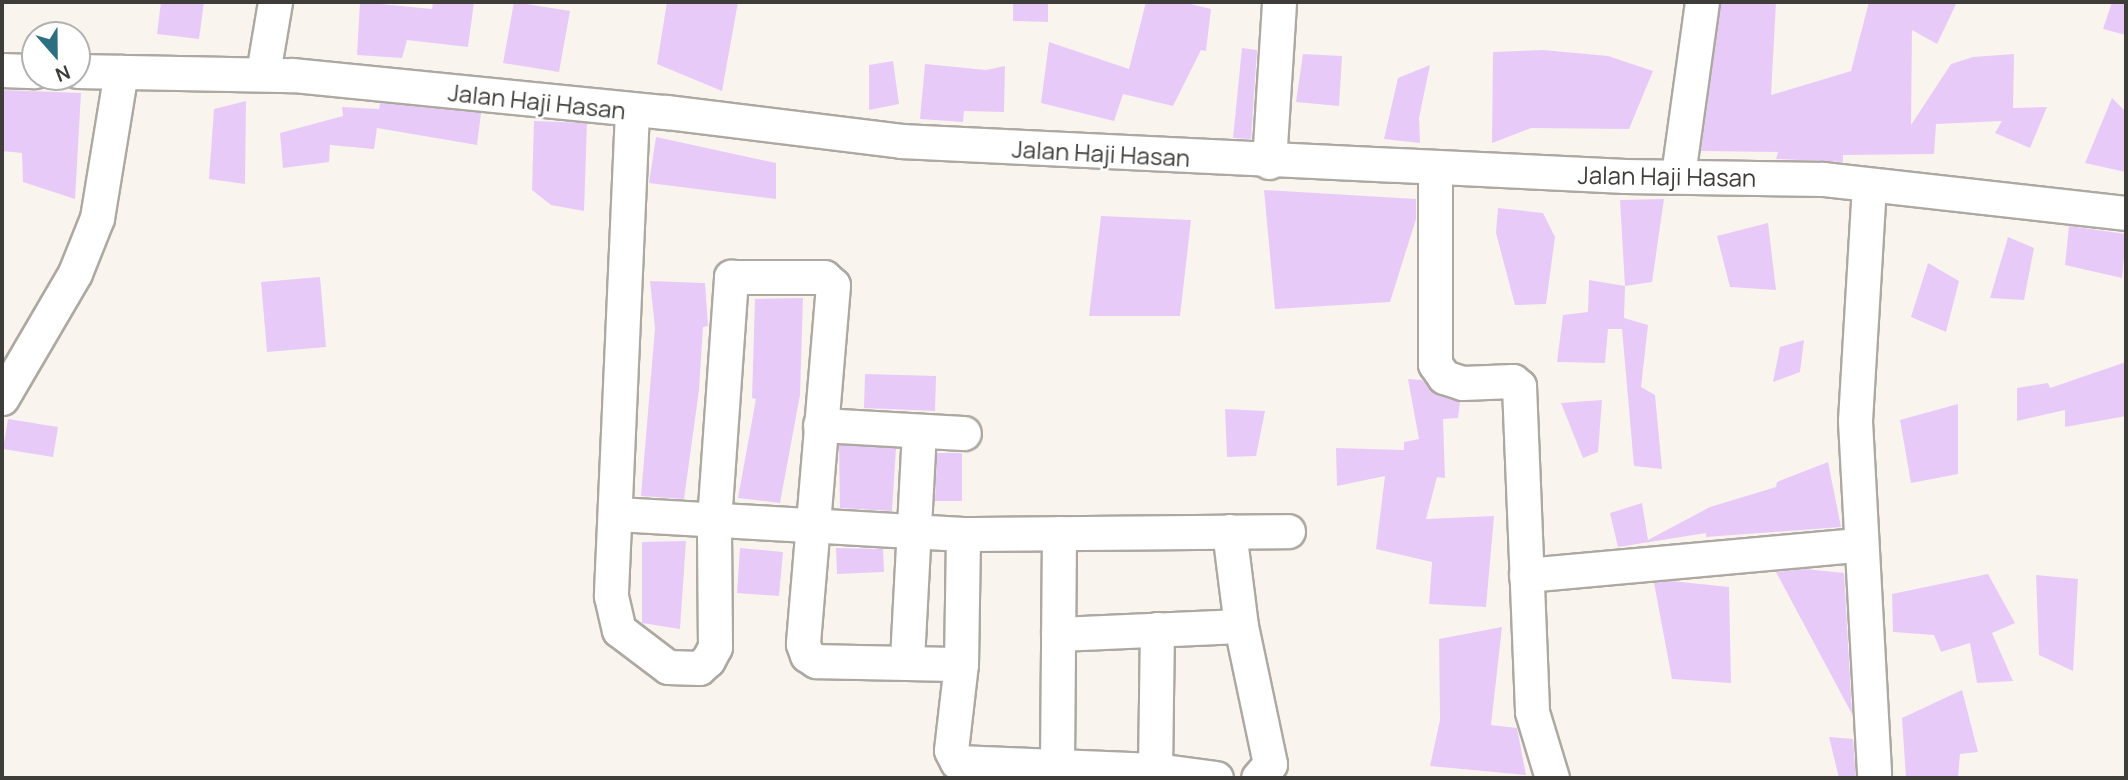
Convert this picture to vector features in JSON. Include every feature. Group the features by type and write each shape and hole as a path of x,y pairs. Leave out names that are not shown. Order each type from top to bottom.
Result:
{"street":[{"path":"263,74 275,2"},
{"path":"1269,162 1279,2"},
{"path":"1678,175 1702,2"},
{"path":"2,70 21,71"},
{"name":"Jalan Haji Hasan","path":"91,71 263,74 901,141 1269,162 1678,175 1869,185 2126,213"},
{"path":"2,398 75,272 97,219 121,72"},
{"path":"632,111 611,596 619,630 668,667 699,668 715,647 714,520 731,277 824,277 833,285 803,644 807,655 816,661 907,660 961,664"},
{"path":"1435,168 1435,364 1444,377 1462,383 1513,381 1519,386 1532,712 1552,778"},
{"path":"1869,185 1855,421 1858,545 1874,774"},
{"path":"820,425 964,433"},
{"path":"907,660 919,432"},
{"path":"616,514 914,533 1288,531"},
{"path":"1229,531 1241,626 1270,764 1258,778"},
{"path":"1057,764 1059,533"},
{"path":"963,534 961,664 951,750 956,770 1057,764 1155,770 1216,778"},
{"path":"1526,575 1858,545"},
{"path":"1058,634 1241,626"},
{"path":"1155,770 1157,629"}],"building":[{"path":"161,2 204,2 199,39 157,34"},
{"path":"360,2 432,9 433,2 474,2 468,47 407,40 402,58 357,55"},
{"path":"514,2 570,11 559,72 503,63"},
{"path":"667,2 738,2 722,91 657,64"},
{"path":"1013,2 1048,2 1048,22 1013,21"},
{"path":"1146,2 1182,2 1211,9 1206,51 1201,50 1173,106 1123,94 1114,121 1041,103 1049,42 1129,69"},
{"path":"1721,2 1776,2 1771,95 1851,71 1869,2 1957,2 1937,44 1912,30 1911,125 1951,64 1973,57 2014,54 2013,108 2047,107 2030,148 1995,133 2002,121 1936,124 1934,154 1843,155 1843,162 1776,159 1778,152 1701,151"},
{"path":"2112,2 2126,2 2126,35 2103,29"},
{"path":"1242,48 1257,50 1251,139 1233,138"},
{"path":"1543,50 1608,56 1653,71 1629,129 1531,128 1492,143 1493,52"},
{"path":"1303,54 1342,56 1339,106 1296,102"},
{"path":"893,61 899,104 869,110 869,65"},
{"path":"925,64 986,70 1005,66 1004,112 964,111 963,122 920,119"},
{"path":"1430,65 1419,118 1420,143 1384,139 1398,78"},
{"path":"2,90 81,93 75,199 23,182 22,153 2,151"},
{"path":"2112,98 2126,112 2126,172 2085,163"},
{"path":"246,101 245,184 209,179 214,109"},
{"path":"380,103 481,113 477,145 377,128 374,149 330,145 329,162 283,168 280,133 343,116 342,107 379,109"},
{"path":"534,121 587,123 584,211 551,205 532,190"},
{"path":"656,137 776,163 776,199 649,183"},
{"path":"1264,190 1416,199 1416,219 1390,302 1275,309"},
{"path":"1664,199 1652,282 1625,286 1620,200"},
{"path":"1498,208 1543,213 1555,237 1546,304 1515,305 1496,233"},
{"path":"1101,216 1191,220 1180,316 1089,316"},
{"path":"1768,223 1776,290 1730,287 1717,236"},
{"path":"2069,226 2126,234 2122,278 2065,265"},
{"path":"2008,237 2034,248 2024,300 1990,298"},
{"path":"1928,263 1959,281 1946,332 1911,317"},
{"path":"320,277 326,347 267,352 261,282"},
{"path":"1589,280 1625,286 1624,318 1648,325 1641,387 1655,395 1662,469 1634,466 1622,329 1608,329 1605,363 1557,362 1563,315 1588,312"},
{"path":"650,281 705,283 708,326 703,327 699,390 684,499 641,496 655,328"},
{"path":"803,298 800,395 780,503 738,498 756,399 752,398 755,299"},
{"path":"1804,340 1800,372 1773,382 1780,347"},
{"path":"2126,362 2126,416 2065,427 2065,410 2017,421 2017,388 2048,383 2050,388"},
{"path":"865,374 936,376 935,411 864,408"},
{"path":"1408,379 1422,380 1437,395 1460,402 1458,418 1443,419 1445,478 1437,477 1426,519 1494,516 1486,607 1429,604 1432,562 1376,549 1385,476 1337,486 1336,448 1404,450 1404,442 1419,439"},
{"path":"1602,400 1598,452 1583,458 1561,403"},
{"path":"1958,404 1958,474 1911,483 1900,420"},
{"path":"1225,409 1265,411 1256,456 1227,457"},
{"path":"8,419 58,427 53,457 3,449"},
{"path":"839,445 896,448 892,511 840,508"},
{"path":"937,453 962,453 962,501 935,501"},
{"path":"1828,462 1841,527 1706,537 1706,533 1618,547 1610,513 1642,503 1648,540 1710,507 1776,487 1777,482"},
{"path":"686,541 680,629 642,623 642,542"},
{"path":"740,548 783,552 779,596 737,593"},
{"path":"836,548 883,549 884,572 837,574"},
{"path":"1805,569 1844,573 1852,714 1776,572"},
{"path":"1988,574 2015,623 1992,633 2013,681 1977,683 1970,643 1941,652 1934,635 1893,632 1892,594"},
{"path":"2036,575 2078,579 2073,671 2039,655"},
{"path":"1671,581 1729,587 1731,683 1672,679 1654,583"},
{"path":"1502,627 1491,725 1517,728 1526,775 1430,766 1440,720 1439,639"},
{"path":"1962,690 1978,752 1960,754 1958,778 1906,778 1902,718"},
{"path":"1829,737 1853,739 1856,778 1839,778"}]}
